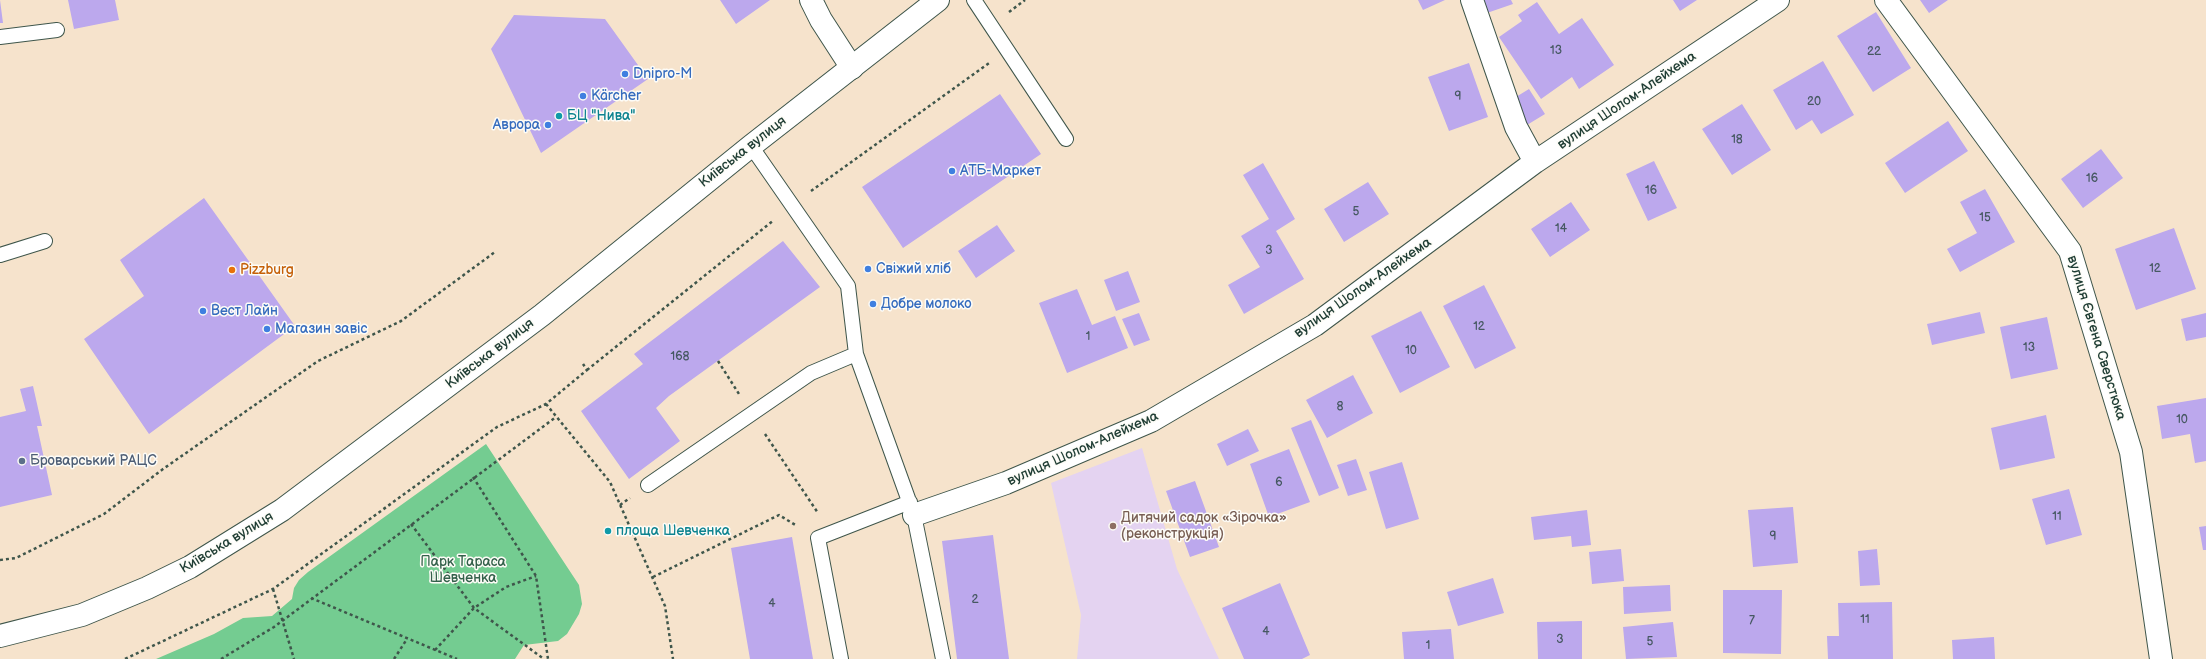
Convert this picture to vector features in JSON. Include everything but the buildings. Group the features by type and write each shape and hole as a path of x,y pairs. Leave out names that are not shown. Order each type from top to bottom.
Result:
{"street":[{"path":"811,0 820,20 852,68"},
{"name":"Київська вулиця","path":"0,636 82,615 147,588 190,567 282,510 542,315 751,146 938,0"},
{"path":"1472,0 1516,127 1535,162"},
{"name":"вулиця Шолом-Алейхема","path":"912,508 1006,483 1151,421 1315,325 1535,162 1778,0"},
{"name":"вулиця Євгена Сверстюка","path":"1886,0 2070,251 2131,452 2161,659"}],"lane":[{"path":"974,0 1066,139"},
{"path":"0,37 57,30"},
{"path":"751,146 848,286 856,354 912,508 943,659"},
{"path":"0,255 45,240"},
{"path":"648,485 811,373 856,354"},
{"path":"841,659 818,538 912,508"}],"path":[{"path":"0,560 16,558 104,514 163,469 318,360 401,321 495,252"},
{"path":"718,361 832,533"},
{"path":"124,659 273,589 497,427 546,404 587,370 583,364"},
{"path":"546,404 610,482 665,606 673,659"},
{"path":"221,659 253,640 283,619 556,417"},
{"path":"473,478 536,576 548,659"},
{"path":"653,577 779,515 818,538"},
{"path":"411,524 474,608 544,659"},
{"path":"435,650 474,608 506,586 536,576"},
{"path":"273,589 294,659"},
{"path":"311,598 457,659"},
{"path":"394,659 407,639"}],"shaded area":[{"name":"Дитячий садок «Зірочка» (реконструкція)","path":"1142,448 1177,569 1219,659 1077,659 1081,615 1051,483"}],"green space":[{"name":"Парк Тараса Шевченка","path":"486,444 579,585 582,604 579,614 567,634 558,641 524,645 515,659 156,659 214,634 243,618 272,616 292,599 294,588 299,580 308,572"}],"place":[{"name":"Dnipro-M","path":"625,74"},
{"name":"Kärcher","path":"583,96"},
{"name":"БЦ \"Нива\"","path":"559,116"},
{"name":"Аврора","path":"548,125"},
{"name":"АТБ-Маркет","path":"952,171"},
{"name":"Свіжий хліб","path":"868,269"},
{"name":"Pizzburg","path":"232,270"},
{"name":"Добре молоко","path":"873,304"},
{"name":"Вест Лайн","path":"203,311"},
{"name":"Магазин завіс","path":"267,329"},
{"name":"Броварський РАЦС","path":"22,461"},
{"name":"Дитячий садок «Зірочка» (реконструкція)","path":"1113,526"},
{"name":"площа Шевченка","path":"608,531"}]}
